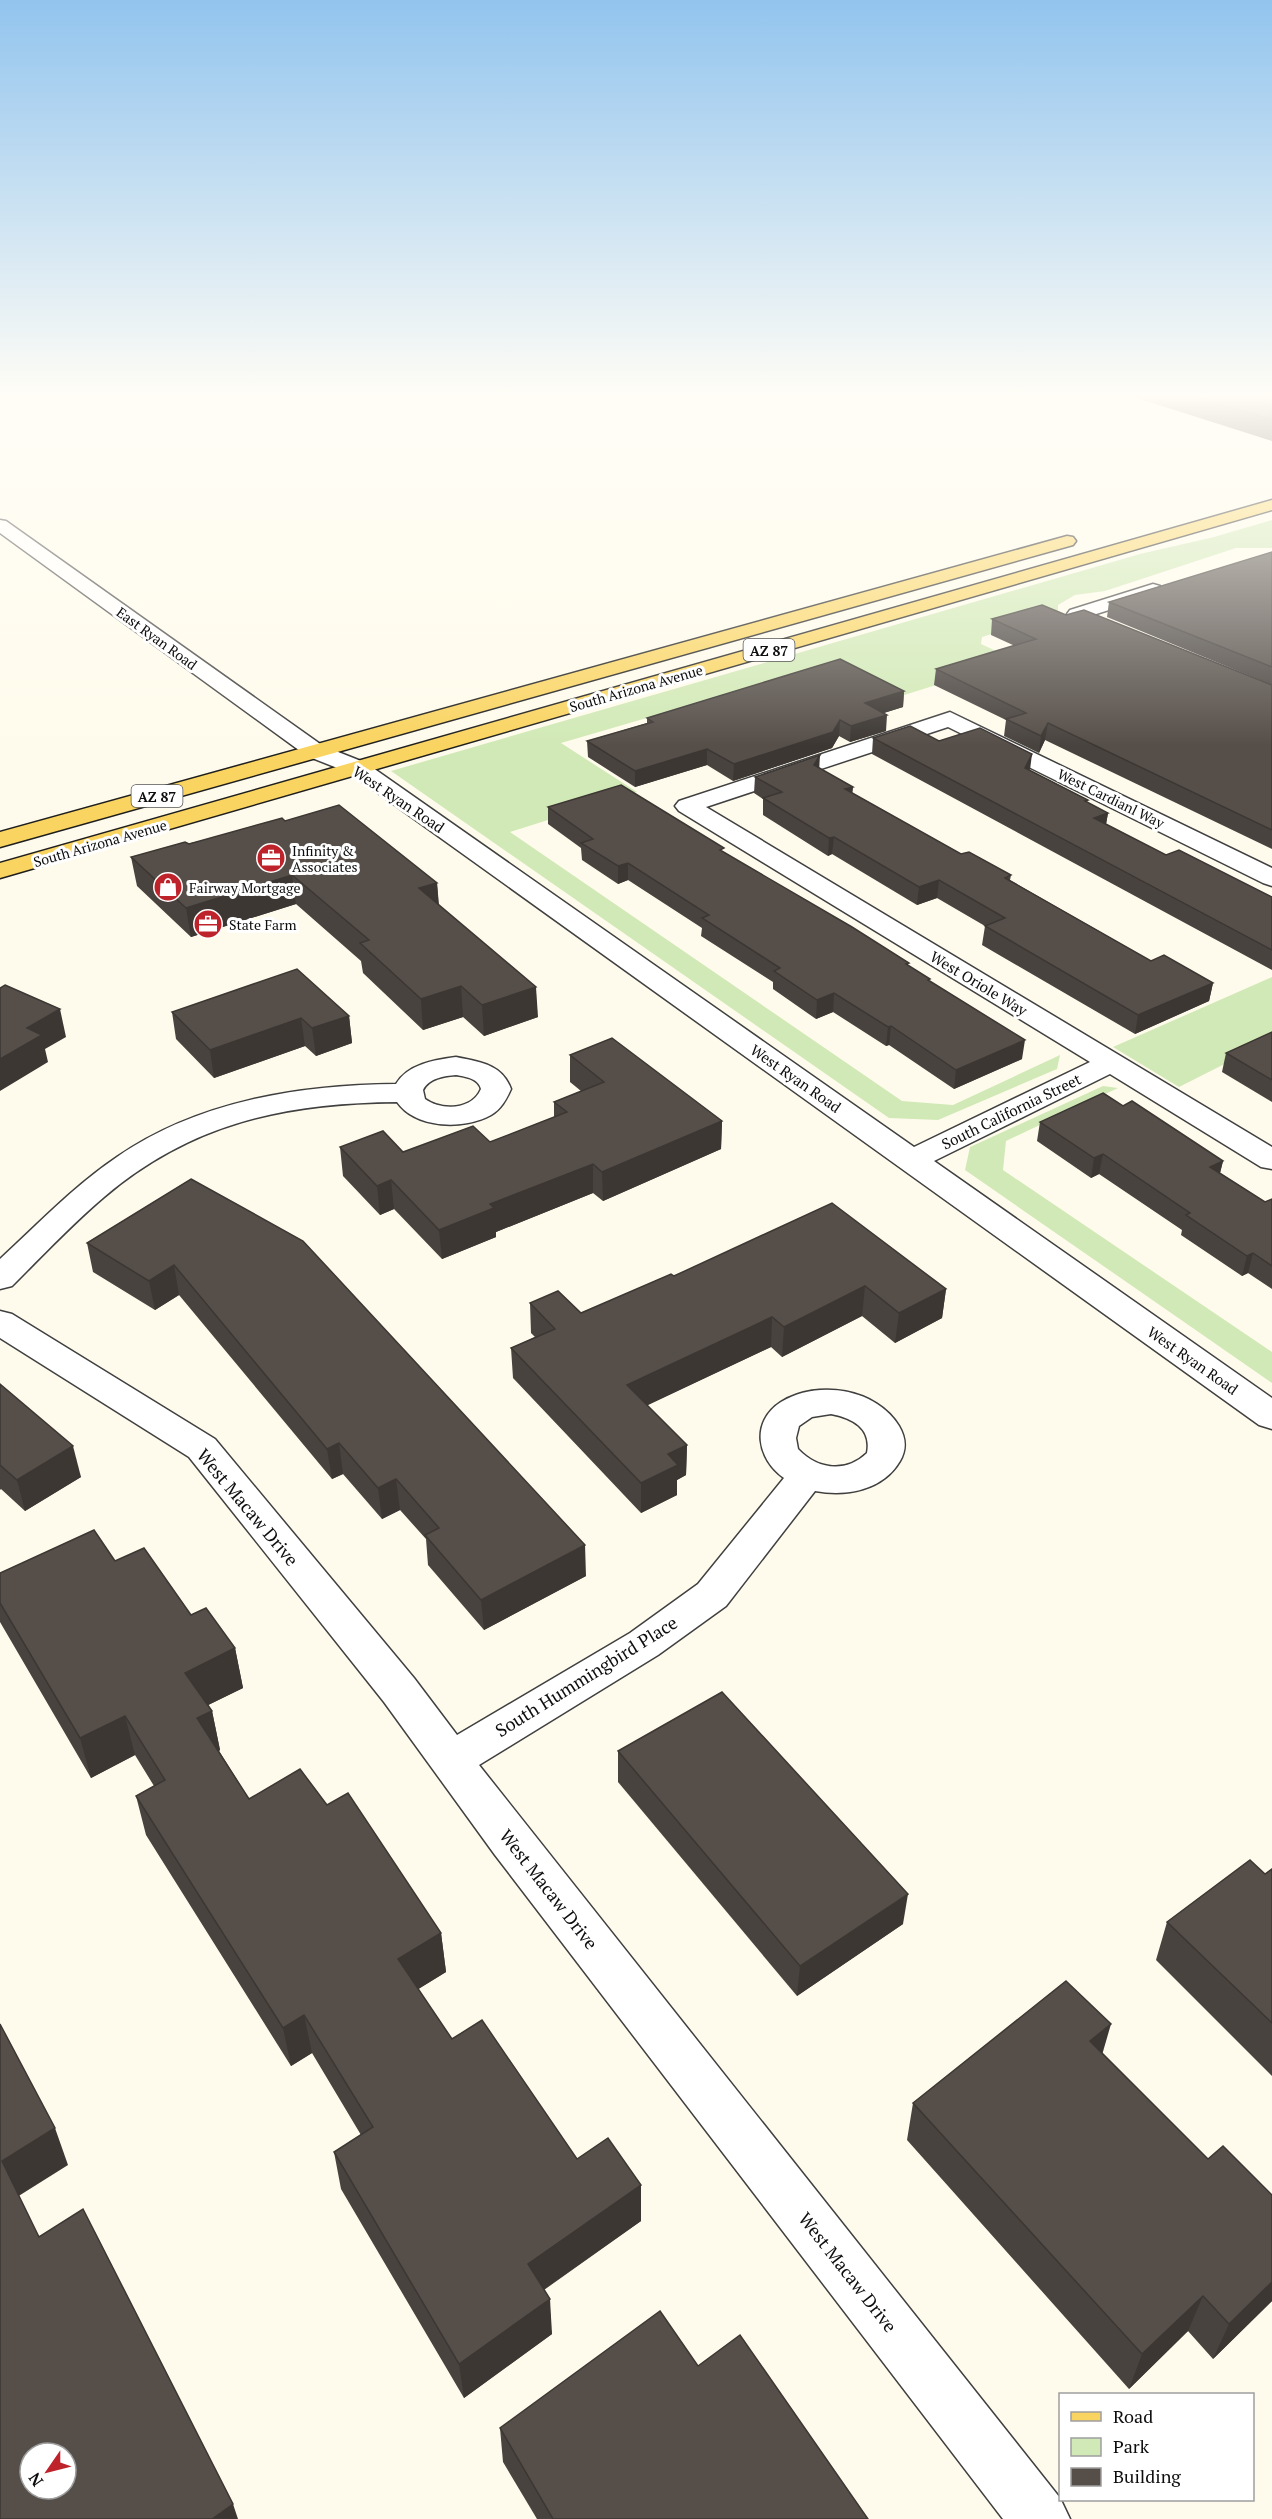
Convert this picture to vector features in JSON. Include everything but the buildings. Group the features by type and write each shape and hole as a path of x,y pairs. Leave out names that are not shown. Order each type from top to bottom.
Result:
{"main road":[{"name":"South Arizona Avenue","path":"0,871 1256,511"},
{"name":"South Arizona Avenue","path":"0,840 1089,534"}],"street":[{"name":"East Ryan Road","path":"0,525 315,751"},
{"path":"1110,628 1077,614 1167,586"},
{"name":"West Oriole Way","path":"950,719 687,806 1272,1160"},
{"name":"West Cardianl Way","path":"950,719 1272,878"},
{"name":"West Ryan Road","path":"315,751 358,768 1272,1416"},
{"name":"South California Street","path":"912,1160 1110,1063"},
{"path":"0,1278 94,1190 134,1159 182,1132 245,1108 307,1096 365,1092 408,1093"},
{"name":"West Macaw Drive","path":"0,1322 202,1448 399,1690 511,1841 1040,2519"},
{"name":"South Hummingbird Place","path":"451,1760 644,1644 712,1595 807,1474"}],"green space":[{"path":"1272,520 1272,548 1236,548 1105,591 1075,595 1058,605 1058,614 982,637 981,644 1016,660 901,696 835,663 561,743 637,792 510,832 902,1101 953,1105 1060,1055 1057,1069 938,1120 889,1118 391,771 1140,554 1214,537"},
{"path":"1272,977 1272,1040 1179,1087 1113,1047"},
{"path":"1103,1086 1118,1088 1006,1141 1003,1170 1272,1352 1272,1383 965,1170 970,1147"}],"place":[{"name":"Infinity & Associates","path":"271,858"},
{"name":"Fairway Mortgage","path":"168,887"},
{"name":"State Farm","path":"208,924"}]}
